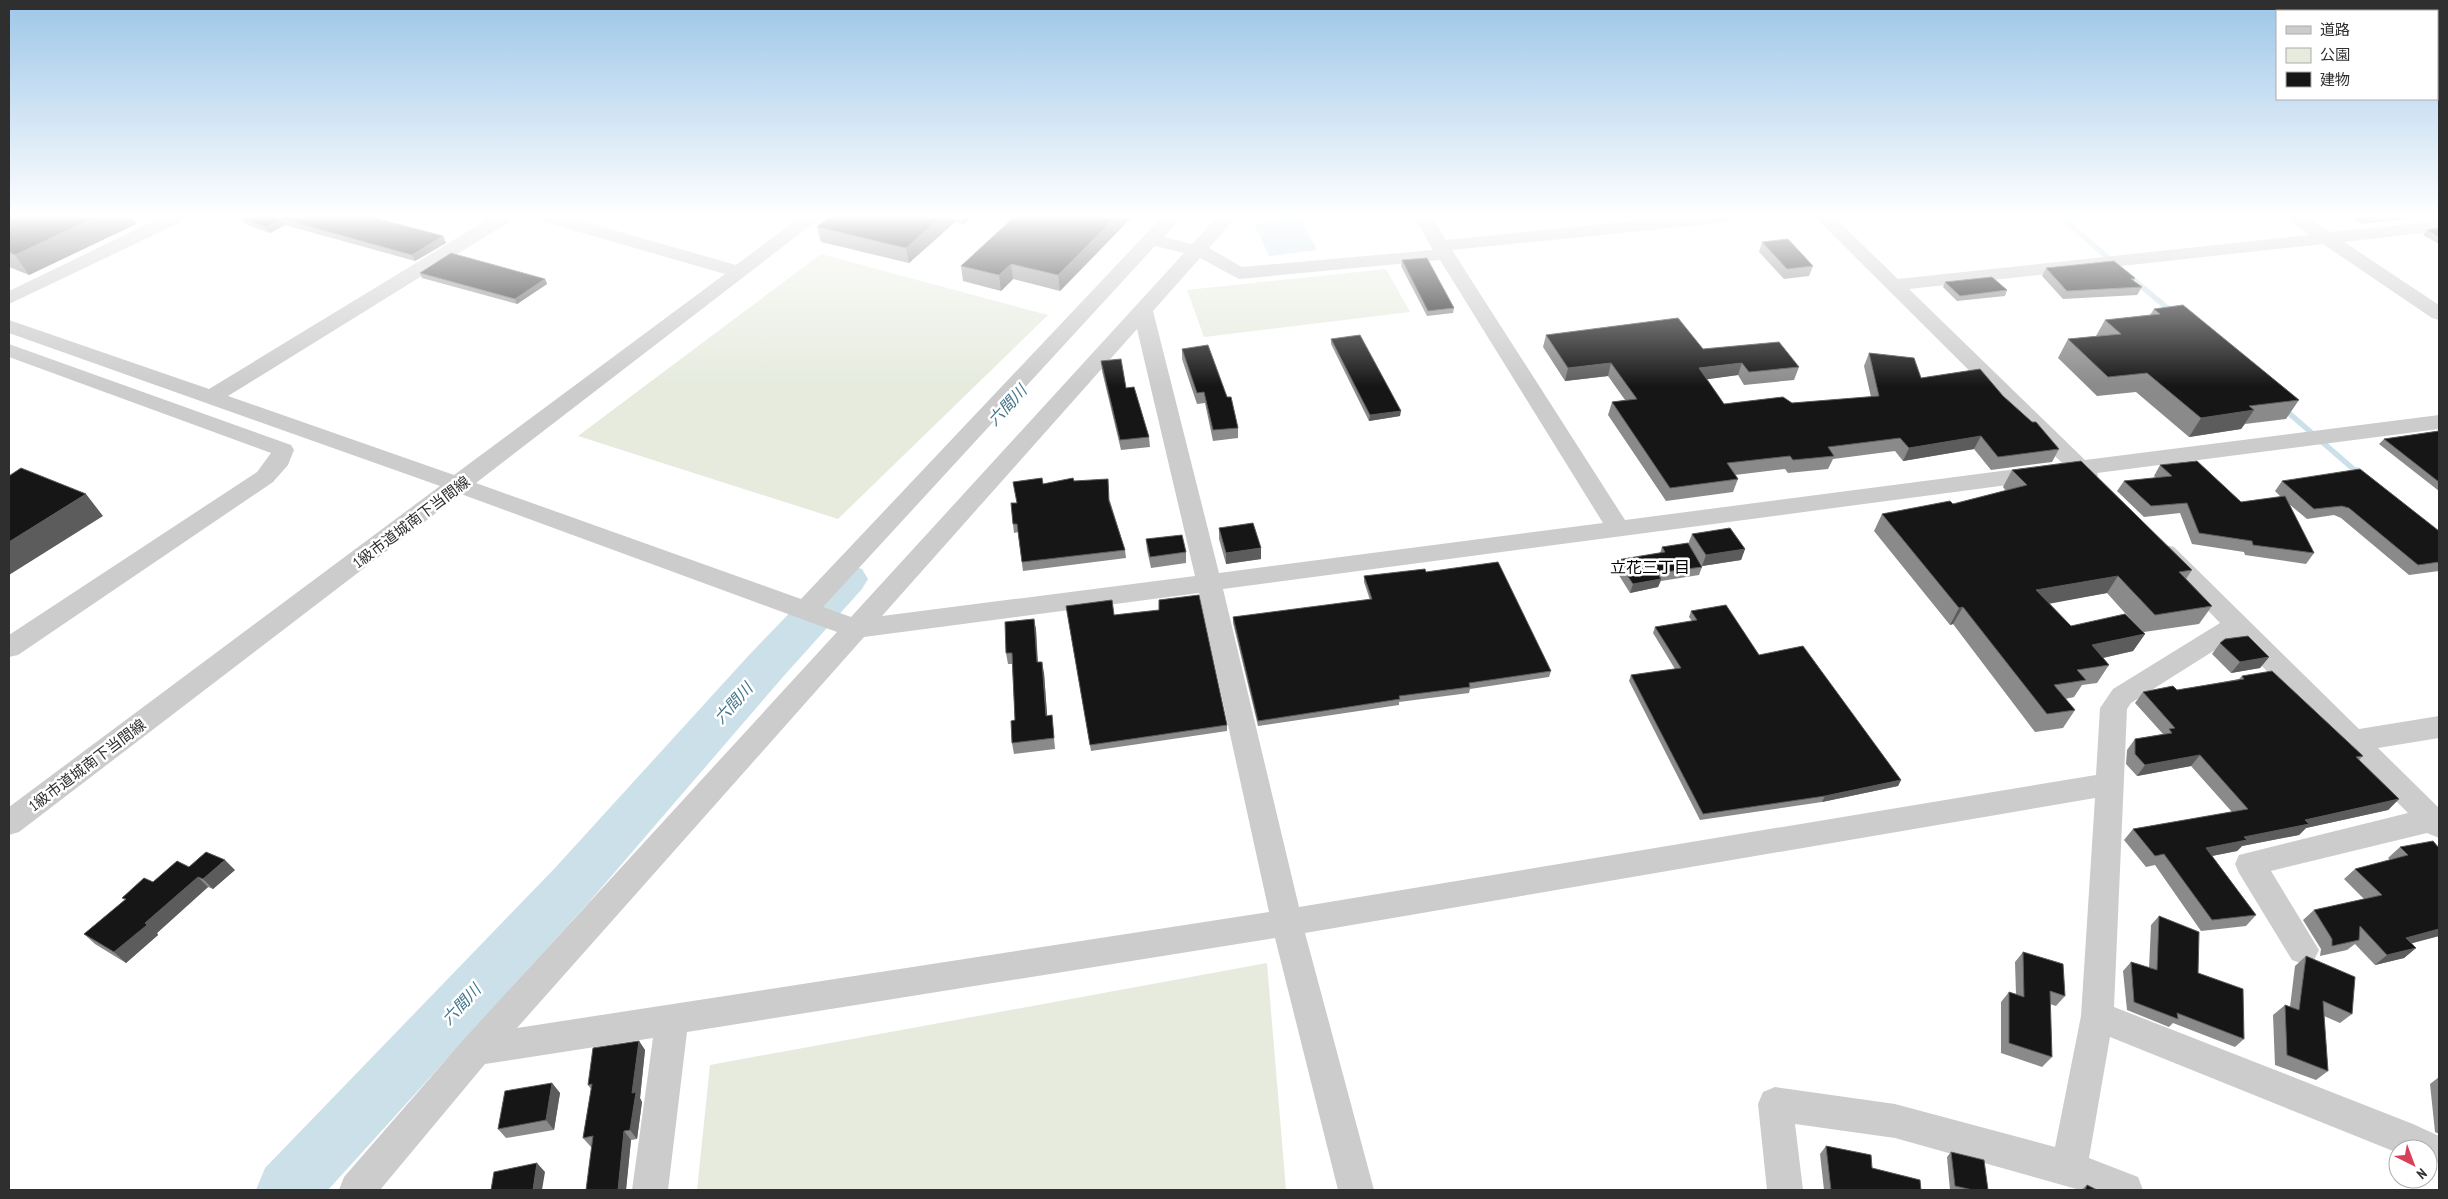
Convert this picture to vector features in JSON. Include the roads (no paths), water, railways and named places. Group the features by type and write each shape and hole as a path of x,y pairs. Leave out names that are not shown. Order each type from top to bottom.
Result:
{"street":[{"path":"9,298 59,274"},
{"path":"211,397 412,274"},
{"name":"1級市道城南下当間線","path":"9,823 460,485 737,274"},
{"path":"805,611 1118,274"},
{"path":"357,1190 476,1050 853,628 1176,274"},
{"path":"1457,274 1618,528"},
{"path":"1883,274 2100,488"},
{"path":"1894,285 1996,274"},
{"path":"2379,274 2439,314"},
{"path":"1143,311 1209,582 1287,923 1356,1190"},
{"path":"9,326 460,485 853,628 2439,422"},
{"path":"9,350 283,450 280,460 265,477 9,648"},
{"path":"2148,536 2436,822"},
{"path":"2069,1168 2097,1016 2114,708 2122,696 2237,624"},
{"path":"2353,741 2439,727"},
{"path":"476,1050 1287,923 2110,784"},
{"path":"2303,950 2250,864 2436,822"},
{"path":"2097,1016 2407,1139"},
{"path":"650,1190 672,1019"},
{"path":"1785,1190 1775,1104 1895,1121 2069,1168 2125,1190"}],"waterway":[{"path":"2127,274 2172,312"},
{"path":"2284,409 2358,473"},
{"path":"2357,471 2361,475"},
{"name":"六間川","path":"287,1190 572,885 766,666 847,579"}],"district":[{"name":"立花三丁目","path":"1650,567"}]}
